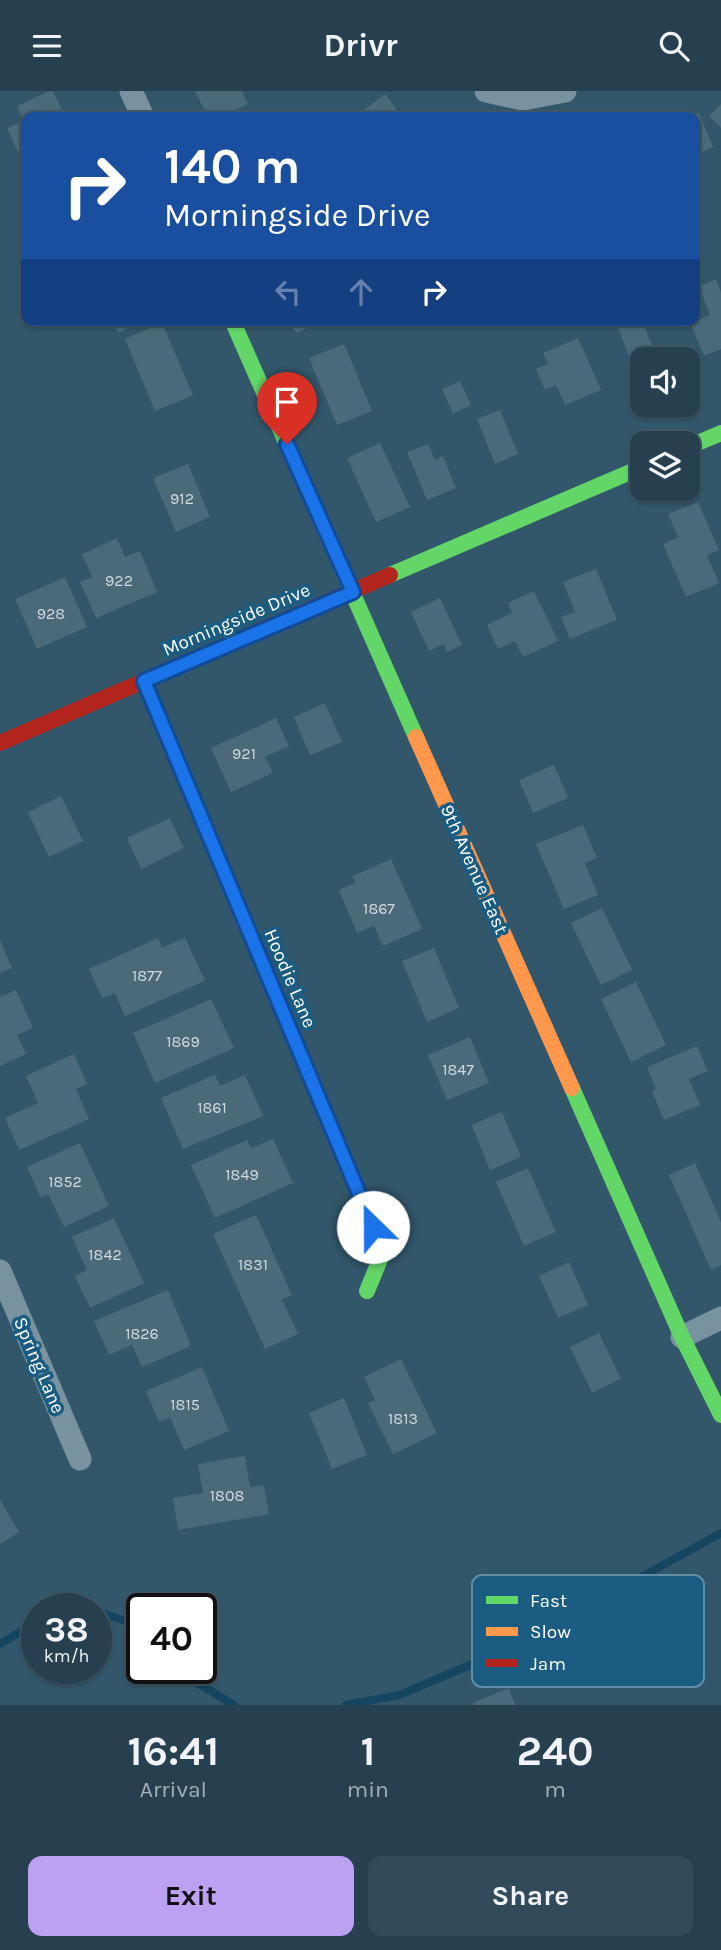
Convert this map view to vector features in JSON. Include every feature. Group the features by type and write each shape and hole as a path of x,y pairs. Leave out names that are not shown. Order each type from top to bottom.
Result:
{"street":[{"path":"131,91 140,112"},
{"path":"486,91 523,99 565,91"},
{"name":"9th Avenue East","path":"235,326 682,1337 721,1415"},
{"path":"700,442 721,433"},
{"name":"Morningside Drive","path":"0,743 630,472"},
{"name":"Hoodie Lane","path":"144,681 383,1252 367,1291"},
{"name":"Spring Lane","path":"0,1271 80,1459"},
{"path":"682,1337 721,1318"}],"building":[{"path":"53,91 63,112 21,112 21,115 17,106"},
{"path":"195,91 242,91 248,104 231,112 206,112"},
{"path":"385,94 398,112 361,112"},
{"path":"721,104 721,128 709,116"},
{"path":"700,115 713,147 700,153"},
{"path":"21,122 21,159 7,128"},
{"path":"716,279 721,292 721,349 704,356 691,326 700,326 700,319 710,315 700,287"},
{"path":"115,326 131,326 118,333"},
{"path":"155,326 163,326 193,395 155,411 125,339"},
{"path":"293,326 312,326 296,333"},
{"path":"617,326 644,326 652,347 630,347 630,359"},
{"path":"578,338 601,390 565,405 556,385 545,390 536,369 548,364 543,353"},
{"path":"344,344 372,411 337,425 309,358"},
{"path":"460,381 471,405 453,414 442,389"},
{"path":"500,410 518,454 495,464 477,419"},
{"path":"380,443 410,507 376,522 347,458"},
{"path":"428,444 435,460 443,456 456,488 427,500 407,452"},
{"path":"188,464 210,517 176,532 153,478"},
{"path":"698,502 719,550 707,555 719,583 686,597 663,544 678,537 668,514"},
{"path":"117,538 125,557 140,551 157,592 96,618 80,582 92,577 82,554"},
{"path":"596,569 617,620 570,639 561,617 575,612 563,582"},
{"path":"65,577 87,627 37,649 15,599"},
{"path":"534,591 558,641 523,657 515,641 498,649 487,625 512,613 508,603"},
{"path":"440,598 462,645 447,652 444,644 429,651 411,612"},
{"path":"325,703 342,742 310,755 294,717"},
{"path":"276,718 289,746 265,757 273,773 231,792 211,748"},
{"path":"554,765 568,798 533,813 519,780"},
{"path":"61,796 83,841 49,857 28,812"},
{"path":"170,818 184,848 141,869 127,838"},
{"path":"583,825 597,858 585,863 598,895 564,909 536,844"},
{"path":"391,859 422,929 383,946 374,926 357,933 339,890 355,883 353,876"},
{"path":"602,908 632,970 601,985 571,923"},
{"path":"158,938 162,948 185,938 205,981 125,1016 115,993 102,998 89,969"},
{"path":"0,940 12,968 0,973"},
{"path":"434,948 459,1008 427,1022 402,961"},
{"path":"636,982 666,1045 631,1062 601,999"},
{"path":"16,990 33,1028 17,1035 26,1054 0,1066 0,997"},
{"path":"211,999 234,1048 155,1083 133,1033"},
{"path":"470,1037 489,1083 447,1100 428,1055"},
{"path":"697,1046 708,1071 689,1079 700,1105 664,1120 652,1091 656,1089 647,1067"},
{"path":"74,1054 87,1084 76,1089 89,1119 19,1150 5,1118 38,1103 26,1076"},
{"path":"215,1075 220,1086 245,1075 263,1116 183,1149 161,1098"},
{"path":"502,1112 521,1157 490,1170 472,1125"},
{"path":"273,1139 293,1183 215,1218 191,1165 247,1140 251,1148"},
{"path":"80,1143 109,1206 64,1227 48,1194 41,1198 27,1167"},
{"path":"695,1163 721,1222 721,1265 711,1270 669,1175"},
{"path":"528,1168 556,1232 524,1246 496,1182"},
{"path":"256,1215 292,1295 282,1299 298,1334 265,1349 213,1234"},
{"path":"114,1218 144,1283 90,1308 75,1276 87,1270 72,1237"},
{"path":"569,1262 588,1305 558,1318 539,1276"},
{"path":"168,1290 191,1346 142,1367 132,1345 109,1355 94,1321"},
{"path":"599,1333 621,1379 592,1393 570,1347"},
{"path":"401,1359 437,1433 393,1454 368,1403 375,1400 364,1377"},
{"path":"202,1367 229,1431 184,1450 170,1417 159,1422 146,1391"},
{"path":"344,1398 367,1455 332,1469 309,1413"},
{"path":"245,1456 250,1487 264,1485 269,1514 178,1530 173,1498 203,1493 198,1464"},
{"path":"0,1500 19,1532 0,1544"},
{"path":"509,1688 515,1705 473,1703"}],"waterway":[{"path":"645,1575 721,1533"},
{"path":"112,1616 126,1621"},
{"path":"0,1644 21,1632"},
{"path":"346,1705 399,1695 472,1664"},
{"path":"199,1684 234,1705"}],"traffic: fast":[{"path":"235,326 416,737"},
{"path":"700,442 721,433"},
{"path":"390,575 630,472"},
{"path":"572,1088 682,1337 721,1415"},
{"path":"362,1202 383,1252 367,1291"}],"traffic: slow":[{"path":"144,681 254,944"},
{"path":"416,737 572,1088"}],"traffic: jam":[{"path":"0,743 390,575"},
{"path":"254,944 362,1202"}],"route":[{"path":"287,444 353,592 144,681 373,1227"}]}
